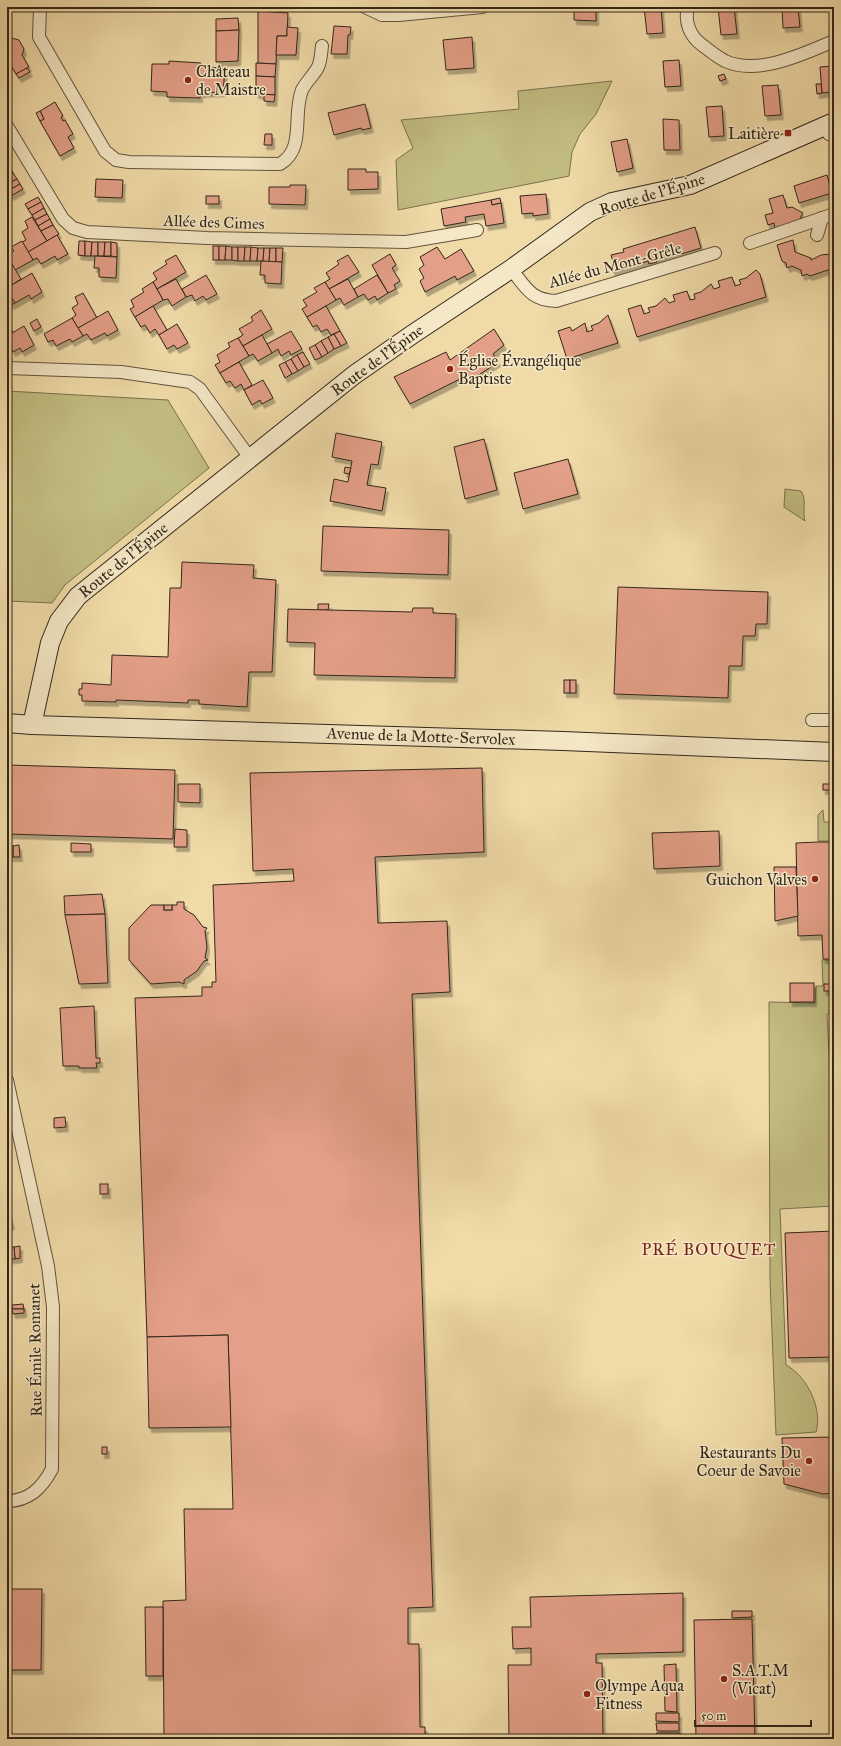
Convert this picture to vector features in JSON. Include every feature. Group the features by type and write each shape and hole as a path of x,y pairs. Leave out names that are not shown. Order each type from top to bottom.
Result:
{"street":[{"path":"40,7 40,37 97,138 105,151 116,160 130,162 280,164 290,158 295,148 298,108 302,90 318,67 322,46"},
{"path":"365,7 382,15 482,7"},
{"path":"688,7 686,16 689,30 698,42 725,61 744,66 763,66 834,41"},
{"name":"Allée des Cimes","path":"7,126 63,219 73,228 87,232 207,238 406,242 477,230"},
{"name":"Route de l'Épine","path":"32,725 50,643 59,621 78,596 354,375 512,269 590,212 612,202 690,185 830,128"},
{"path":"750,243 834,214"},
{"path":"817,235 822,218"},
{"name":"Allée du Mont-Grêle","path":"512,269 532,295 543,300 556,301 715,253"},
{"path":"7,368 121,372 190,382 200,388 250,458"},
{"path":"812,720 834,720"},
{"name":"Avenue de la Motte-Servolex","path":"7,723 563,741 834,752"},
{"name":"Rue Émile Romanet","path":"7,1080 48,1266 53,1307 52,1469 45,1482 29,1496 18,1501 7,1501"}],"shaded area":[{"path":"612,81 596,114 580,134 572,152 569,176 398,210 396,160 413,148 401,120 519,109 518,91"},
{"path":"7,391 168,400 209,468 65,585 52,603 7,601"},
{"path":"785,489 801,491 803,494 805,521 784,507"},
{"path":"823,810 824,822 834,822 834,841 818,841 818,815"},
{"path":"822,960 834,960 834,1013 827,1014 834,1148 834,1206 780,1209 786,1365 801,1377 812,1394 818,1423 816,1432 776,1435 770,1280 769,1002 815,1003 816,986 823,986"}],"building":[{"path":"258,7 274,7 274,12 258,11"},
{"path":"574,7 596,7 596,21 574,20"},
{"path":"644,7 661,7 663,33 647,34"},
{"path":"718,7 734,7 737,34 721,35"},
{"path":"782,7 798,7 800,27 783,28"},
{"path":"258,11 288,13 287,36 277,36 276,64 258,63"},
{"path":"238,18 239,30 216,31 216,19"},
{"path":"334,26 351,27 350,35 348,35 347,54 331,54"},
{"path":"287,27 298,28 296,55 276,55 277,36 287,36"},
{"path":"239,30 238,61 216,62 216,31"},
{"path":"7,37 19,40 24,49 22,55 29,67 16,74 7,59"},
{"path":"472,37 474,68 446,70 443,40"},
{"path":"679,60 681,86 665,87 663,61"},
{"name":"Château de Maistre","path":"169,61 201,63 201,66 225,69 223,92 200,93 200,98 167,97 167,92 151,91 152,64 169,64"},
{"path":"256,63 276,64 275,77 256,76"},
{"path":"834,66 834,92 822,93 820,67"},
{"path":"27,68 30,72 19,78 16,74"},
{"path":"724,74 726,79 720,81 718,76"},
{"path":"256,76 275,77 275,95 256,94"},
{"path":"816,84 821,84 822,93 817,94"},
{"path":"778,85 781,115 765,116 762,86"},
{"path":"264,94 275,95 274,102 264,101"},
{"path":"55,102 63,116 61,117 63,121 65,120 73,134 68,137 74,148 60,156 40,121 44,119 40,111"},
{"path":"365,104 371,128 362,130 361,128 334,135 328,113"},
{"path":"722,106 724,136 709,137 706,107"},
{"path":"40,111 44,119 40,121 36,113"},
{"path":"663,119 679,120 680,150 664,150"},
{"path":"265,134 272,134 272,145 264,145"},
{"path":"627,139 633,168 617,172 611,142"},
{"path":"10,167 13,173 7,177 7,169"},
{"path":"348,169 366,169 366,172 378,172 378,189 348,190"},
{"path":"13,173 17,179 7,184 7,177"},
{"path":"827,175 830,186 834,185 834,198 832,193 799,203 794,186"},
{"path":"17,179 20,184 8,191 7,184"},
{"path":"96,179 123,180 122,198 95,197"},
{"path":"20,184 23,189 11,196 8,191"},
{"path":"290,185 306,185 305,205 269,204 269,187 290,187"},
{"path":"546,194 548,214 533,216 533,213 522,214 520,196"},
{"path":"783,195 787,208 792,207 803,213 796,226 788,224 775,228 774,223 768,225 765,215 773,213 769,199"},
{"path":"206,196 219,196 219,204 206,204"},
{"path":"38,197 41,202 28,209 25,204"},
{"path":"500,198 501,203 492,205 491,200"},
{"path":"491,200 492,205 501,203 504,223 486,226 484,214 465,217 466,222 444,226 441,209"},
{"path":"41,202 44,208 32,215 28,209"},
{"path":"44,208 47,214 35,220 32,215"},
{"path":"47,214 50,219 38,226 35,220"},
{"path":"32,217 47,241 28,252 22,242 26,240 22,232 28,228 25,221"},
{"path":"50,219 53,225 41,231 38,226"},
{"path":"53,225 59,234 47,241 41,231"},
{"path":"695,227 701,248 681,254 680,251 656,259 657,262 649,264 648,261 613,272 611,266 614,265 611,255 624,252 623,249"},
{"path":"57,235 68,254 57,260 55,256 41,264 37,258 33,260 28,252"},
{"path":"793,240 795,252 811,258 811,260 821,255 831,254 834,246 834,271 831,269 810,276 807,274 802,276 801,270 792,266 787,268 786,263 782,261 777,245"},
{"path":"22,241 33,260 15,270 7,255 14,251 11,247"},
{"path":"79,241 85,241 85,256 78,255"},
{"path":"85,241 92,242 91,256 85,256"},
{"path":"92,242 98,242 98,256 91,256"},
{"path":"98,242 105,242 104,256 98,256"},
{"path":"105,242 111,242 111,256 104,256"},
{"path":"111,242 117,243 117,257 111,256"},
{"path":"213,246 219,246 219,260 213,260"},
{"path":"219,246 226,246 225,260 219,260"},
{"path":"226,246 232,247 232,260 225,260"},
{"path":"232,247 238,247 238,261 232,260"},
{"path":"238,247 245,247 244,261 238,261"},
{"path":"245,247 251,247 250,261 244,261"},
{"path":"251,247 258,248 257,261 250,261"},
{"path":"437,247 445,259 461,249 474,271 457,280 455,276 425,292 420,281 424,278 419,269 424,265 420,257"},
{"path":"258,248 264,248 263,261 257,261"},
{"path":"264,248 270,248 269,262 263,261"},
{"path":"270,248 276,248 276,262 269,262"},
{"path":"276,248 283,248 282,262 276,262"},
{"path":"390,254 396,265 392,268 400,281 394,285 396,289 388,293 372,265"},
{"path":"176,255 186,272 157,289 153,282 157,279 153,273 167,264 165,261"},
{"path":"348,255 359,272 329,289 325,282 330,279 326,273 339,264 337,261"},
{"path":"7,256 21,279 7,288"},
{"path":"95,256 117,257 116,278 99,277 99,268 94,268"},
{"path":"261,261 282,262 281,284 265,283 265,275 260,275"},
{"path":"756,270 760,274 766,297 637,337 628,309 641,305 644,314 650,312 648,308 656,306 665,298 669,303 675,301 673,295 687,291 690,300 695,299 694,294 701,292 711,284 714,289 720,287 718,281 732,277 735,286 741,284 739,280 746,278"},
{"path":"32,273 42,292 31,299 29,295 15,303 11,297 7,299 7,288"},
{"path":"206,275 217,294 206,300 203,296 195,301 192,295 186,297 182,289"},
{"path":"377,275 388,293 377,300 375,296 368,300 364,294 358,297 354,289"},
{"path":"176,279 186,297 172,306 168,299 163,300 157,289"},
{"path":"348,279 358,297 344,305 340,298 336,300 329,289"},
{"path":"153,282 163,300 135,317 130,309 134,307 131,300 144,292 142,289"},
{"path":"325,282 336,300 307,317 302,309 307,306 303,300 317,292 314,288"},
{"path":"83,293 97,318 78,328 72,318 76,315 72,308 78,304 75,297"},
{"path":"11,297 15,303 11,305 7,299"},
{"path":"153,306 167,330 159,335 155,329 150,333 145,325 141,327 135,317"},
{"path":"326,306 340,331 331,335 327,329 321,332 317,325 313,327 307,317"},
{"path":"261,310 272,329 243,346 238,338 243,335 239,329 253,321 251,317"},
{"path":"108,311 118,330 107,336 105,333 91,340 87,334 83,336 78,328"},
{"path":"608,315 618,343 567,359 558,331 570,327 572,331 585,323 587,332 593,330 591,326 599,323"},
{"path":"72,318 83,336 72,342 70,339 56,346 53,340 48,342 44,334"},
{"path":"37,319 41,327 34,331 30,323"},
{"path":"7,322 13,332 7,336"},
{"path":"177,324 188,343 177,349 174,345 167,349 159,335"},
{"path":"24,326 34,345 22,352 20,348 13,352 7,341 7,336"},
{"name":"Église Évangélique Baptiste","path":"494,329 504,345 493,354 498,362 470,381 468,375 410,404 394,377 446,352 450,360"},
{"path":"291,331 302,349 291,355 289,351 281,356 278,349 272,353 267,344"},
{"path":"340,331 347,343 341,346 334,334"},
{"path":"334,334 341,346 334,349 328,337"},
{"path":"262,335 272,353 258,361 253,354 249,356 243,346"},
{"path":"328,337 334,349 328,353 321,341"},
{"path":"238,338 249,356 220,373 215,365 220,362 217,355 230,347 228,343"},
{"path":"321,341 328,353 322,357 315,345"},
{"path":"315,345 322,357 315,360 309,348"},
{"path":"303,352 310,364 304,367 297,355"},
{"path":"297,355 304,367 298,371 291,359"},
{"path":"291,359 298,371 292,374 285,362"},
{"path":"239,362 252,385 244,390 241,384 235,388 230,381 226,383 220,373"},
{"path":"285,362 292,374 285,378 279,365"},
{"path":"263,380 273,398 262,404 260,400 252,405 244,390"},
{"path":"336,433 382,442 378,465 371,464 367,485 386,488 382,511 330,501 334,479 348,482 352,461 332,457"},
{"path":"484,439 497,490 465,499 454,447"},
{"path":"568,459 578,494 523,509 514,473"},
{"path":"345,467 351,468 349,474 344,473"},
{"path":"323,526 449,530 448,575 321,571"},
{"path":"182,562 254,565 253,578 276,580 272,672 249,672 247,707 199,704 199,700 188,700 188,703 116,700 116,702 82,701 82,695 79,695 79,689 82,689 82,683 111,685 112,655 168,657 170,588 181,588"},
{"path":"618,587 768,592 767,624 756,624 755,636 743,636 742,666 729,666 728,698 614,694"},
{"path":"318,604 329,604 328,610 318,610"},
{"path":"413,608 433,608 433,613 456,614 455,678 314,675 315,643 287,642 288,609 412,612"},
{"path":"564,680 570,680 570,693 564,693"},
{"path":"570,680 576,680 576,693 570,693"},
{"path":"7,765 175,770 173,839 7,834"},
{"path":"482,768 484,852 375,857 378,923 447,921 450,992 412,994 433,1607 408,1608 408,1644 419,1644 420,1727 425,1727 425,1739 164,1739 163,1601 186,1600 184,1509 233,1509 228,1335 147,1337 135,998 202,996 202,987 212,987 212,982 216,982 213,885 294,881 293,869 253,871 250,773"},
{"path":"178,784 200,784 200,803 178,802"},
{"path":"823,784 834,784 834,790 823,790"},
{"path":"175,829 187,830 187,847 174,847"},
{"path":"719,831 720,866 654,869 652,833"},
{"name":"Guichon Valves","path":"834,842 834,959 823,959 822,935 798,936 796,843"},
{"path":"71,843 91,844 91,852 71,852"},
{"path":"19,845 20,857 13,857 13,846"},
{"path":"7,846 13,846 13,857 7,857"},
{"path":"774,867 796,867 798,916 775,921"},
{"path":"102,894 105,914 65,915 64,896"},
{"path":"177,902 184,902 184,909 194,915 203,927 207,928 205,931 207,947 205,958 208,960 204,961 197,971 184,980 184,984 179,982 151,984 129,960 129,928 151,905 164,905 164,910 172,910 172,905 177,905"},
{"path":"164,905 172,905 172,910 164,910"},
{"path":"105,914 108,983 79,984 65,915"},
{"path":"790,983 814,983 814,1002 790,1002"},
{"path":"824,984 834,984 834,991 824,991"},
{"path":"94,1006 96,1058 100,1058 100,1063 96,1063 97,1068 63,1066 60,1008"},
{"path":"832,1107 834,1107 834,1145 833,1145"},
{"path":"65,1117 66,1127 54,1128 54,1118"},
{"path":"100,1184 108,1184 108,1194 100,1194"},
{"path":"7,1207 12,1225 7,1226"},
{"path":"834,1231 834,1357 789,1358 785,1233"},
{"path":"20,1246 20,1258 15,1259 14,1247"},
{"path":"8,1247 14,1247 15,1259 8,1259"},
{"path":"23,1304 24,1309 12,1309 12,1305"},
{"path":"12,1309 24,1309 24,1313 13,1314"},
{"path":"228,1335 231,1427 149,1428 147,1337"},
{"name":"Restaurants Du Coeur de Savoie","path":"834,1437 834,1493 823,1494 784,1484 782,1438"},
{"path":"102,1447 107,1447 107,1454 102,1454"},
{"path":"7,1589 42,1589 41,1670 7,1670"},
{"path":"683,1593 683,1652 596,1654 596,1663 602,1663 603,1739 509,1739 508,1665 531,1665 531,1648 513,1649 512,1627 531,1627 530,1597"},
{"path":"145,1607 163,1607 163,1676 146,1676"},
{"path":"732,1611 752,1611 752,1617 732,1618"},
{"name":"S.A.T.M (Vicat)","path":"752,1619 755,1739 696,1739 694,1620"},
{"path":"676,1664 677,1712 665,1711 664,1665"},
{"path":"656,1713 679,1713 679,1722 656,1721"},
{"path":"656,1723 679,1723 679,1731 657,1731"},
{"path":"656,1733 680,1733 680,1739 657,1739"}],"place":[{"name":"Château de Maistre","path":"188,80"},
{"name":"Laitière","path":"788,133"},
{"name":"Église Évangélique Baptiste","path":"450,369"},
{"name":"Guichon Valves","path":"815,879"},
{"name":"Restaurants Du Coeur de Savoie","path":"809,1461"},
{"name":"S.A.T.M (Vicat)","path":"724,1679"},
{"name":"Olympe Aqua Fitness","path":"587,1694"}],"district":[{"name":"PRÉ BOUQUET","path":"709,1249"}]}
